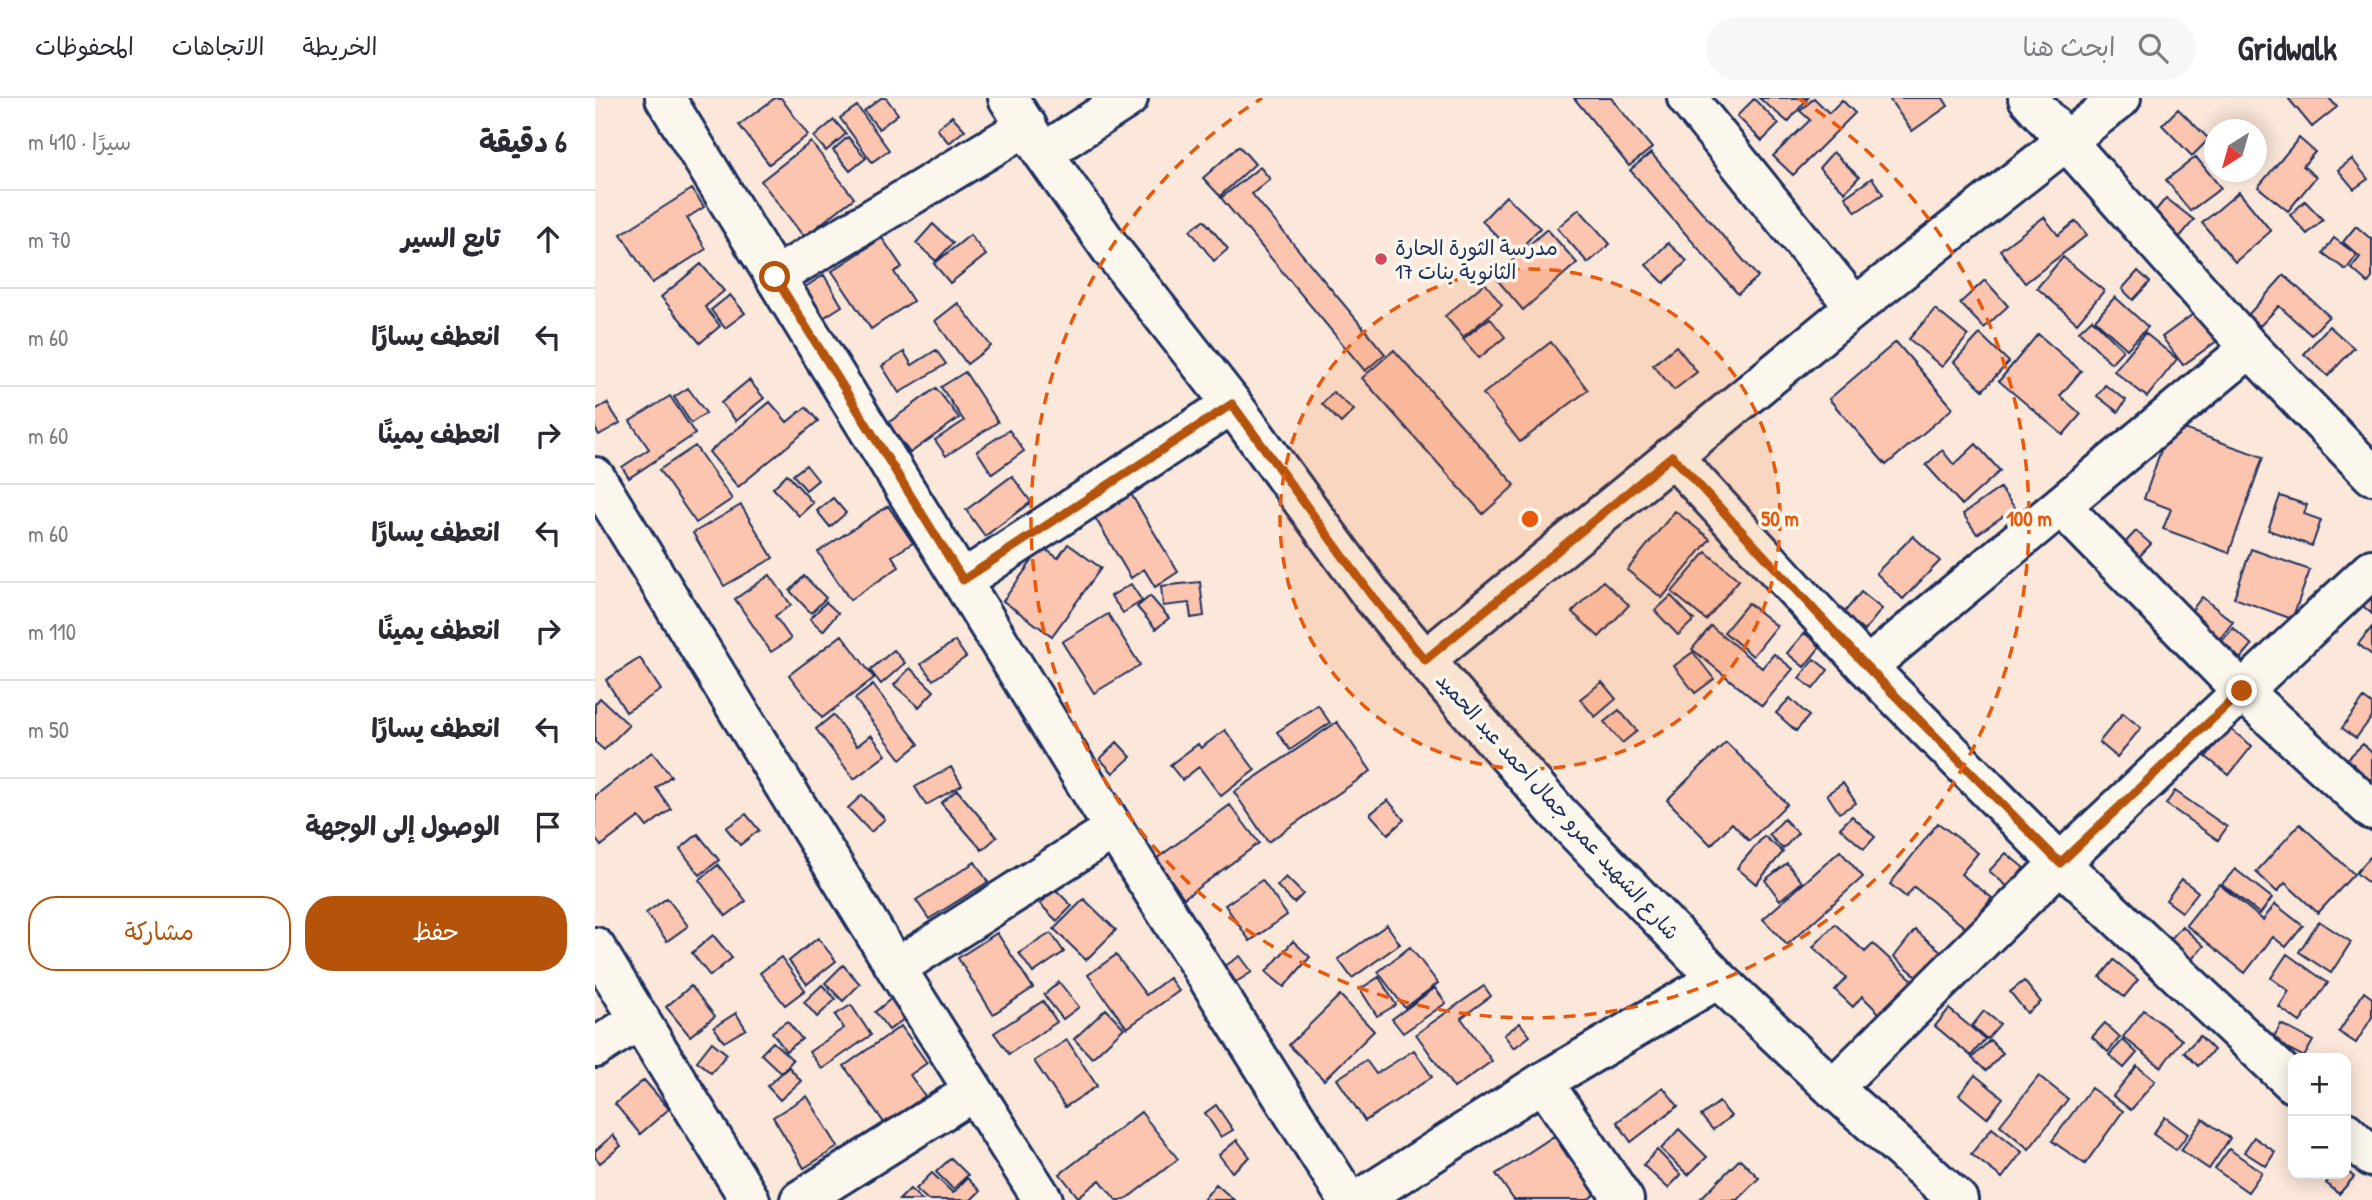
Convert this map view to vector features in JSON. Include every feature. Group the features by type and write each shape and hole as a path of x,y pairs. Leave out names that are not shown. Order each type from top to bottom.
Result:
{"street":[{"path":"664,98 1114,829 1348,1200"},
{"path":"775,277 1026,126 1128,98"},
{"path":"1686,98 1855,307"},
{"path":"2028,98 2250,348 2372,475"},
{"path":"1425,660 1855,307 2121,98"},
{"name":"شارع الشهيد عمرو جمال احمد عبد الحميد","path":"1026,126 1113,252 1232,404 1372,596 1425,660 1559,813 1718,979 1833,1088 1958,1200"},
{"path":"1867,667 2250,348"},
{"path":"963,580 1232,404"},
{"path":"1672,456 1867,667 2060,863 2288,1078"},
{"path":"595,477 1043,1200"},
{"path":"2062,507 2242,691 2372,810"},
{"path":"1833,1088 2060,863 2372,569"},
{"path":"897,968 1114,829"},
{"path":"595,947 750,1200"},
{"path":"1359,1200 1543,1082 1718,979"},
{"path":"595,1048 640,1019"},
{"path":"1543,1082 1624,1200"},
{"path":"800,1200 974,1091"},
{"path":"2351,1137 2372,1157"}],"building":[{"path":"775,98 781,98 808,135 769,164 739,125"},
{"path":"881,98 886,98 898,114 879,129 864,111"},
{"path":"1574,98 1611,98 1652,148 1629,166"},
{"path":"1759,98 1808,98 1788,122"},
{"path":"1814,98 1829,113 1842,100 1855,113 1793,175 1773,156 1810,120 1800,111"},
{"path":"1943,98 1948,106 1912,131 1890,100"},
{"path":"2288,98 2329,98 2337,107 2312,127"},
{"path":"1754,99 1779,124 1762,141 1737,116"},
{"path":"857,106 889,150 872,162 840,118"},
{"path":"2178,109 2204,134 2204,144 2192,156 2162,125"},
{"path":"952,116 965,130 949,143 937,129"},
{"path":"834,120 846,134 826,151 814,137"},
{"path":"848,137 866,158 850,171 833,150"},
{"path":"2299,138 2315,152 2303,166 2316,177 2288,211 2258,187 2262,182 2267,182 2267,176"},
{"path":"811,142 854,198 804,237 761,181"},
{"path":"1239,146 1255,164 1220,196 1203,178"},
{"path":"1833,152 1859,177 1845,192 1819,168"},
{"path":"1651,153 1758,277 1738,294 1630,170"},
{"path":"2196,157 2204,167 2204,182 2216,182 2221,188 2190,211 2166,180"},
{"path":"2352,159 2368,179 2354,189 2338,170"},
{"path":"1260,167 1270,179 1252,194 1385,354 1365,371 1221,198"},
{"path":"1872,178 1883,194 1856,212 1845,197"},
{"path":"692,189 704,207 687,218 706,249 652,283 621,234"},
{"path":"2239,192 2271,231 2235,262 2202,223"},
{"path":"1506,196 1540,228 1515,254 1482,221"},
{"path":"2166,198 2194,220 2179,238 2152,215"},
{"path":"2305,201 2323,220 2307,234 2290,215"},
{"path":"1579,209 1610,244 1588,263 1557,228"},
{"path":"2044,217 2058,235 2076,221 2087,235 2025,283 2000,250"},
{"path":"1204,220 1228,249 1214,261 1190,230"},
{"path":"933,224 953,243 936,261 916,243"},
{"path":"2356,226 2372,240 2372,278 2368,283 2351,268 2360,257 2343,242"},
{"path":"1547,229 1577,263 1523,310 1494,276"},
{"path":"970,235 986,255 950,283 934,264"},
{"path":"882,238 902,267 894,272 913,301 871,329 832,271"},
{"path":"2334,238 2357,255 2346,270 2323,253"},
{"path":"1668,243 1687,261 1664,283 1646,265"},
{"path":"2063,257 2104,291 2077,323 2037,288"},
{"path":"701,264 724,291 705,307 720,326 700,343 661,297"},
{"path":"2138,271 2150,282 2133,300 2122,289"},
{"path":"824,275 842,306 823,318 805,287"},
{"path":"2284,275 2329,316 2311,335 2279,306 2260,326 2248,315"},
{"path":"1985,280 2008,306 1984,328 1960,303"},
{"path":"1485,283 1502,305 1463,337 1445,316"},
{"path":"730,295 745,313 725,328 711,310"},
{"path":"2115,297 2148,327 2127,349 2095,320"},
{"path":"958,303 991,346 967,364 935,321"},
{"path":"1935,309 1968,336 1942,367 1909,339"},
{"path":"2196,312 2217,341 2183,365 2162,337"},
{"path":"1490,318 1505,337 1479,358 1463,339"},
{"path":"2092,319 2123,350 2111,363 2079,331"},
{"path":"2329,326 2354,348 2328,376 2304,354"},
{"path":"2145,333 2177,359 2147,397 2114,371"},
{"path":"1980,334 2009,362 1983,390 1954,362"},
{"path":"2038,334 2081,371 2060,396 2081,414 2063,435 1999,381"},
{"path":"1551,342 1588,390 1520,442 1483,394"},
{"path":"1896,342 1953,408 1886,465 1829,399"},
{"path":"1676,346 1697,372 1674,390 1653,365"},
{"path":"936,350 946,364 899,393 882,366 904,352 912,365"},
{"path":"1394,350 1515,485 1483,514 1362,378"},
{"path":"965,372 998,422 946,456 935,440 964,421 941,387"},
{"path":"749,380 764,398 736,421 721,403"},
{"path":"2105,385 2126,400 2118,412 2097,396"},
{"path":"688,388 706,413 691,423 674,397"},
{"path":"936,388 959,418 910,453 888,423"},
{"path":"1333,392 1354,410 1341,423 1322,404"},
{"path":"670,396 695,434 629,478 622,467 649,449 630,421"},
{"path":"770,402 787,422 806,407 818,421 738,487 709,452"},
{"path":"607,403 620,423 599,435 595,428 595,410"},
{"path":"2170,424 2263,457 2229,553 2163,529 2171,509 2144,499"},
{"path":"1009,430 1024,451 992,474 977,451"},
{"path":"1976,444 2000,471 1962,505 1926,465 1942,450 1954,465"},
{"path":"695,446 732,499 696,523 659,470"},
{"path":"806,465 818,480 806,490 793,475"},
{"path":"787,474 813,503 799,516 773,488"},
{"path":"1012,476 1031,502 985,536 966,510"},
{"path":"2000,488 2015,508 1977,534 1963,514"},
{"path":"1131,494 1178,572 1155,587 1144,569 1131,578 1094,516"},
{"path":"2280,496 2307,505 2304,514 2321,520 2312,546 2268,530"},
{"path":"833,498 846,513 830,527 817,511"},
{"path":"741,505 773,558 724,586 693,533"},
{"path":"888,506 913,543 892,556 899,567 850,600 818,552"},
{"path":"1675,511 1710,539 1662,598 1627,570"},
{"path":"2136,531 2151,544 2135,561 2120,548"},
{"path":"1913,536 1940,561 1903,599 1876,573"},
{"path":"1068,544 1101,568 1052,636 1003,601 1042,547 1058,558"},
{"path":"2251,549 2310,570 2292,619 2234,598"},
{"path":"1706,552 1739,580 1706,620 1672,592"},
{"path":"770,575 791,605 775,616 791,639 771,652 735,599"},
{"path":"804,576 826,598 811,613 790,591"},
{"path":"1603,581 1629,605 1599,637 1572,612"},
{"path":"1200,582 1204,616 1191,618 1189,603 1163,606 1161,586"},
{"path":"1131,584 1142,601 1123,613 1111,596"},
{"path":"1861,592 1882,609 1864,631 1843,614"},
{"path":"1150,596 1169,618 1156,629 1137,607"},
{"path":"1671,596 1694,620 1678,635 1655,611"},
{"path":"2372,596 2372,614 2363,606"},
{"path":"2202,597 2233,622 2215,645 2184,620"},
{"path":"826,602 838,613 823,631 810,619"},
{"path":"1748,603 1777,626 1753,656 1724,632"},
{"path":"1108,614 1140,665 1094,693 1062,642"},
{"path":"1711,626 1762,668 1774,654 1793,669 1762,706 1692,649"},
{"path":"2372,627 2372,655 2358,644"},
{"path":"2233,628 2252,645 2235,665 2215,649"},
{"path":"1804,633 1821,646 1804,667 1787,653"},
{"path":"842,635 874,678 822,718 789,675"},
{"path":"955,641 966,657 933,680 921,664"},
{"path":"894,650 905,663 881,684 870,670"},
{"path":"1693,652 1714,679 1695,693 1674,666"},
{"path":"640,658 661,690 626,712 606,680"},
{"path":"1814,659 1828,670 1813,689 1799,678"},
{"path":"910,668 934,691 919,707 894,685"},
{"path":"1602,682 1616,699 1595,717 1580,699"},
{"path":"873,685 919,744 901,759 855,699"},
{"path":"600,698 629,725 604,750 595,742 595,704"},
{"path":"1790,698 1809,716 1796,731 1776,713"},
{"path":"2364,698 2372,704 2372,717 2356,738 2342,728"},
{"path":"1318,705 1330,723 1290,750 1277,732"},
{"path":"1619,710 1637,731 1622,743 1604,722"},
{"path":"2123,713 2141,728 2117,757 2099,742"},
{"path":"833,715 857,746 871,735 886,755 854,779 816,729"},
{"path":"1337,722 1371,771 1268,842 1234,792"},
{"path":"2229,728 2252,746 2229,775 2206,757"},
{"path":"1225,730 1255,770 1221,796 1199,767 1182,780 1170,765 1198,744 1201,748"},
{"path":"1117,742 1131,757 1113,773 1100,759"},
{"path":"1726,742 1787,804 1749,841 1732,823 1711,845 1667,800"},
{"path":"2363,744 2372,753 2372,797 2340,766"},
{"path":"652,752 671,776 656,788 671,809 647,827 639,817 601,846 595,838 595,796"},
{"path":"951,767 962,785 926,805 915,787"},
{"path":"1843,783 1856,803 1839,813 1827,794"},
{"path":"957,790 997,837 982,850 941,803"},
{"path":"2175,791 2227,827 2218,840 2166,804"},
{"path":"862,795 885,819 871,832 848,808"},
{"path":"1388,800 1404,820 1388,834 1370,814"},
{"path":"1230,805 1259,843 1184,898 1156,859"},
{"path":"746,814 759,830 740,845 726,828"},
{"path":"1852,816 1875,837 1864,849 1840,828"},
{"path":"1784,819 1798,833 1783,849 1769,835"},
{"path":"1938,823 1978,853 1961,874 1992,898 1967,929 1914,887 1906,897 1890,884"},
{"path":"2300,824 2354,874 2318,913 2285,883 2277,892 2256,872"},
{"path":"698,834 719,860 700,875 680,849"},
{"path":"1764,836 1783,852 1756,884 1737,868"},
{"path":"1840,851 1863,877 1787,945 1763,919"},
{"path":"2006,853 2024,868 2008,887 1989,871"},
{"path":"2372,858 2372,886 2356,873"},
{"path":"975,862 988,882 929,919 916,900"},
{"path":"1787,863 1802,882 1780,900 1765,880"},
{"path":"718,865 746,901 726,916 699,880"},
{"path":"2235,869 2272,898 2260,914 2222,884"},
{"path":"1286,877 1303,894 1294,903 1277,886"},
{"path":"2182,879 2198,892 2182,912 2166,900"},
{"path":"1262,880 1287,915 1250,941 1225,905"},
{"path":"2219,884 2263,920 2275,904 2303,926 2286,947 2273,937 2245,973 2186,925"},
{"path":"1055,889 1072,906 1057,921 1040,904"},
{"path":"667,898 688,926 667,941 646,913"},
{"path":"1084,899 1116,930 1086,960 1054,929"},
{"path":"2319,921 2351,942 2331,973 2299,952"},
{"path":"1835,924 1865,952 1873,944 1915,982 1883,1017 1862,996 1853,1007 1835,990 1846,978 1813,947"},
{"path":"1387,925 1400,944 1352,978 1338,959"},
{"path":"2182,926 2204,946 2190,961 2169,941"},
{"path":"1915,930 1942,952 1920,979 1894,957"},
{"path":"997,933 1033,988 993,1014 958,958"},
{"path":"1051,933 1064,952 1033,973 1019,953"},
{"path":"713,935 732,958 710,976 692,953"},
{"path":"818,938 836,961 807,984 789,961"},
{"path":"1293,941 1310,957 1284,987 1266,972"},
{"path":"1410,947 1438,983 1405,1008 1378,972"},
{"path":"2287,954 2328,983 2300,1022 2279,1007 2289,991 2271,978"},
{"path":"1116,955 1146,995 1169,978 1179,991 1127,1028 1088,975"},
{"path":"1240,956 1252,972 1236,982 1225,966"},
{"path":"781,957 805,990 785,1005 760,973"},
{"path":"2114,960 2138,980 2124,997 2100,977"},
{"path":"843,965 860,984 843,1001 825,983"},
{"path":"1379,977 1396,1005 1377,1016 1360,989"},
{"path":"2024,981 2041,1002 2027,1013 2010,992"},
{"path":"1059,982 1079,1007 1063,1019 1044,995"},
{"path":"822,985 836,999 817,1017 804,1002"},
{"path":"691,986 715,1016 690,1036 666,1007"},
{"path":"1484,986 1491,996 1461,1018 1492,1061 1454,1088 1416,1034"},
{"path":"1435,988 1446,1003 1403,1033 1392,1019"},
{"path":"2364,992 2372,998 2372,1017 2356,1043 2339,1032"},
{"path":"1340,995 1374,1031 1324,1080 1289,1045"},
{"path":"893,997 908,1016 889,1030 875,1012"},
{"path":"1043,1001 1057,1022 1009,1054 994,1033"},
{"path":"851,1005 871,1035 822,1069 809,1052 844,1028 835,1015"},
{"path":"1106,1009 1124,1028 1092,1058 1074,1039"},
{"path":"1949,1009 1985,1039 1971,1056 1935,1026"},
{"path":"2144,1010 2182,1040 2161,1067 2123,1037"},
{"path":"1984,1011 2000,1024 1987,1039 1972,1026"},
{"path":"736,1013 746,1029 724,1042 714,1027"},
{"path":"787,1021 802,1039 786,1051 772,1032"},
{"path":"1520,1023 1530,1036 1514,1048 1504,1035"},
{"path":"2105,1023 2120,1037 2108,1052 2092,1037"},
{"path":"2281,1024 2313,1041 2306,1053 2296,1053 2272,1040"},
{"path":"901,1026 927,1063 910,1075 925,1096 885,1124 844,1066"},
{"path":"2200,1036 2214,1050 2198,1066 2184,1052"},
{"path":"1067,1040 1097,1086 1065,1107 1034,1061"},
{"path":"1990,1040 2003,1053 1986,1071 1972,1058"},
{"path":"2123,1040 2137,1053 2124,1068 2109,1055"},
{"path":"712,1042 727,1054 711,1073 697,1061"},
{"path":"773,1042 793,1060 781,1073 761,1054"},
{"path":"1414,1050 1432,1077 1365,1121 1337,1079 1366,1060 1376,1074"},
{"path":"2137,1066 2155,1081 2131,1110 2113,1096"},
{"path":"789,1067 801,1081 780,1100 767,1086"},
{"path":"1975,1075 2003,1098 1987,1118 1959,1095"},
{"path":"2039,1076 2068,1099 2029,1149 2000,1125"},
{"path":"644,1080 669,1109 640,1134 615,1104"},
{"path":"1663,1087 1678,1106 1631,1142 1617,1122"},
{"path":"2091,1088 2123,1111 2085,1164 2052,1141"},
{"path":"807,1096 838,1147 804,1168 773,1117"},
{"path":"1719,1102 1731,1116 1713,1130 1701,1116"},
{"path":"1216,1105 1233,1130 1221,1137 1205,1113"},
{"path":"1141,1112 1178,1159 1125,1200 1116,1200 1100,1180 1078,1197 1060,1174"},
{"path":"2165,1117 2188,1134 2176,1150 2153,1134"},
{"path":"2203,1119 2230,1138 2209,1169 2181,1150"},
{"path":"1992,1128 2022,1152 2002,1178 1971,1154"},
{"path":"1679,1129 1707,1157 1688,1175 1661,1149"},
{"path":"613,1135 621,1146 600,1163 595,1157 595,1151"},
{"path":"1554,1136 1568,1157 1586,1146 1611,1184 1587,1200 1514,1200 1496,1174"},
{"path":"2254,1137 2275,1152 2266,1166 2244,1152"},
{"path":"1237,1140 1250,1157 1232,1172 1219,1155"},
{"path":"2229,1149 2262,1172 2248,1192 2215,1169"},
{"path":"1657,1150 1681,1175 1668,1188 1643,1165"},
{"path":"951,1158 968,1175 953,1189 936,1172"},
{"path":"1740,1159 1759,1178 1737,1200 1699,1200"},
{"path":"932,1173 953,1193 967,1178 980,1191 971,1200 928,1200 916,1189"},
{"path":"2351,1174 2354,1177 2339,1194 2326,1183 2329,1179 2351,1179"},
{"path":"1216,1184 1234,1200 1203,1200"},
{"path":"910,1189 922,1200 899,1200"}],"place":[{"name":"مدرسة الثورة الحارة 17 الثانوية بنات","path":"1381,259"}],"route":[{"path":"775,277 963,580 1232,404 1372,596 1425,660 1672,456 1867,667 2060,863 2242,691"}]}
